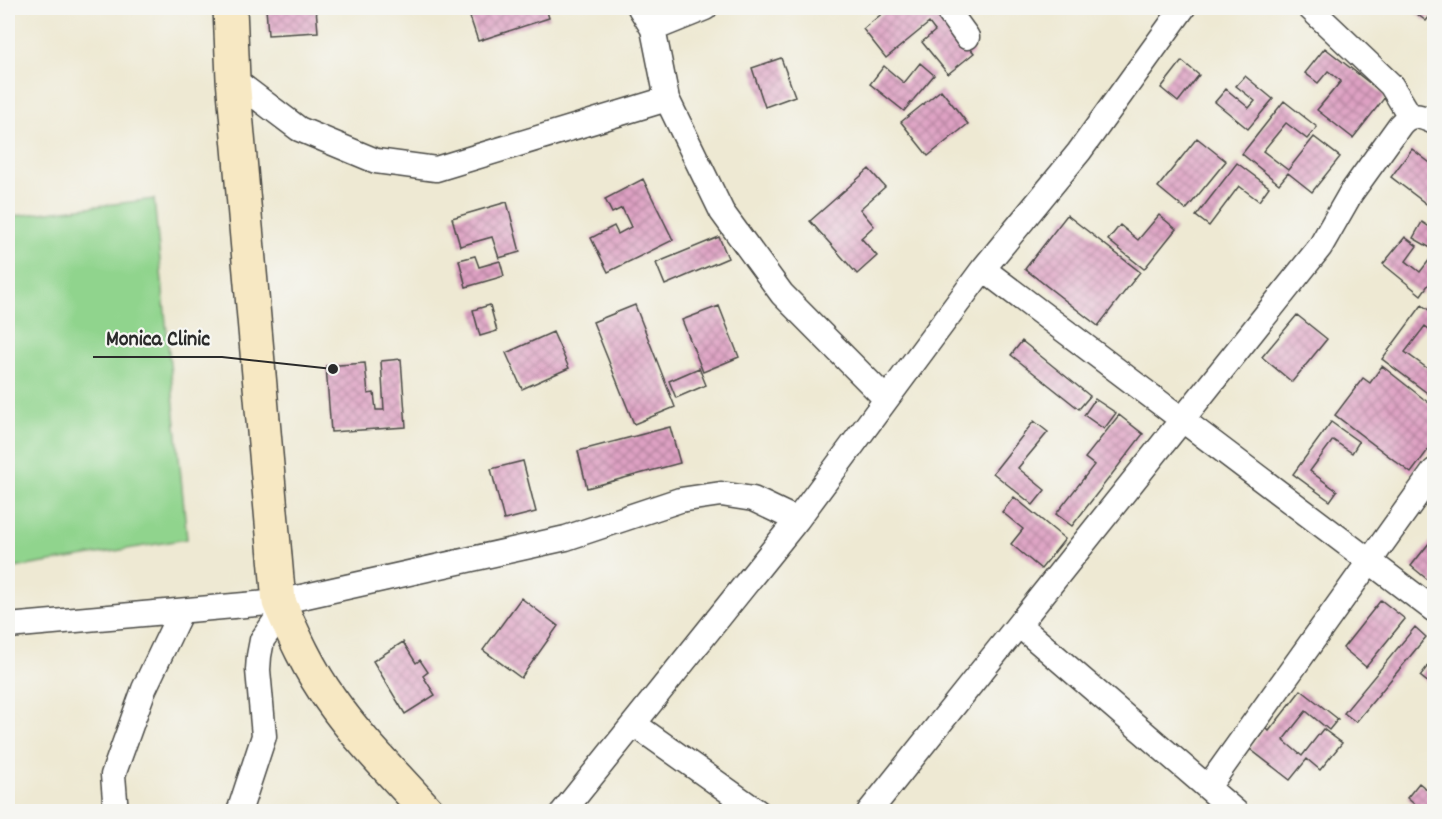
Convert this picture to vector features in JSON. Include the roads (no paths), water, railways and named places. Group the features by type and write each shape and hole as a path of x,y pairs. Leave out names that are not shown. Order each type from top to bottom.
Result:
{"street":[{"path":"230,8 233,79 281,606 300,649 330,699 364,742 428,812"},
{"path":"640,8 653,29 667,99 722,212 782,294 886,399"},
{"path":"653,29 705,8"},
{"path":"946,8 967,37"},
{"path":"563,812 797,520 983,268 1079,152 1184,8"},
{"path":"1310,8 1391,85 1410,116"},
{"path":"233,79 300,129 376,161 436,169 667,99"},
{"path":"869,812 1320,247 1351,193 1400,125 1410,116 1417,115 1434,122"},
{"path":"983,268 1181,421 1434,610"},
{"path":"1208,787 1368,560 1434,471"},
{"path":"8,626 181,611 281,606 566,538 680,500 721,494 753,499 797,520"},
{"path":"239,812 264,736 258,670 262,640 281,606"},
{"path":"116,812 113,775 144,689 181,611"},
{"path":"1019,625 1236,812"},
{"path":"634,724 758,812"}],"place":[{"name":"Monica Clinic","path":"333,369"}]}
